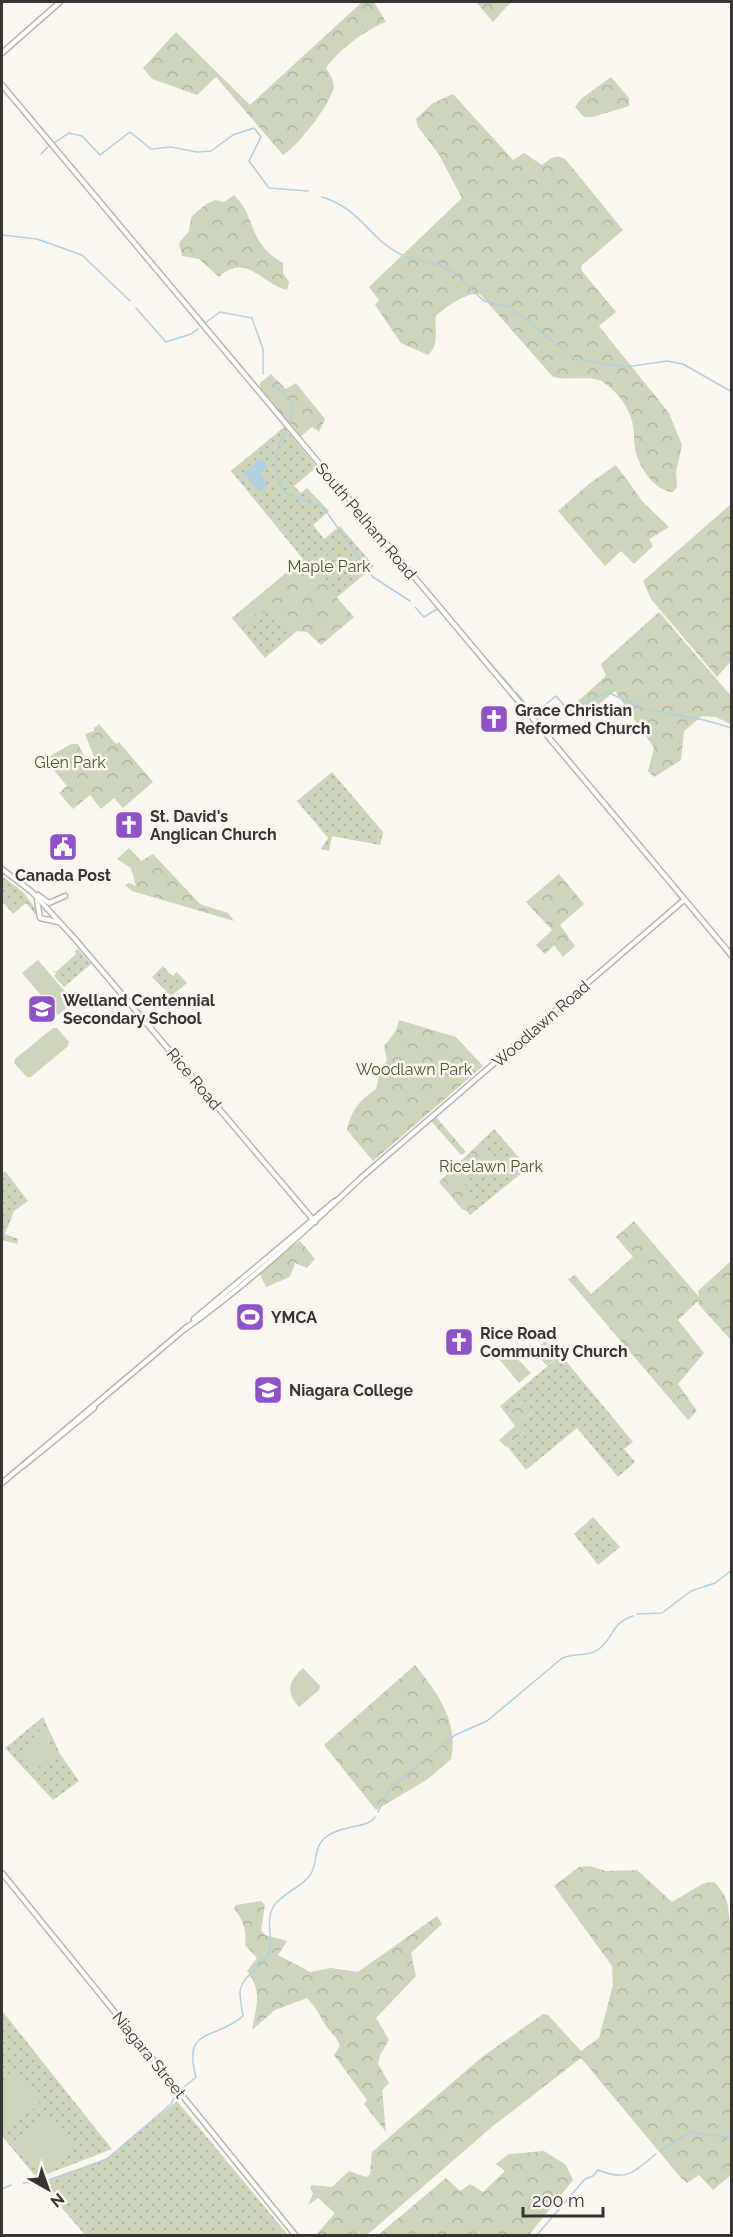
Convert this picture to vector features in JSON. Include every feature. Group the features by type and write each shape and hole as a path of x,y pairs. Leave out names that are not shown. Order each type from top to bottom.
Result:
{"main road":[{"path":"2,53 60,2"},
{"name":"South Pelham Road","path":"2,85 732,956"},
{"path":"2,869 49,903 65,896"},
{"path":"32,892 40,906 39,919"},
{"name":"Rice Road","path":"32,892 313,1221"},
{"name":"Woodlawn Road","path":"2,1482 185,1329 219,1304 684,900"},
{"path":"39,919 48,910"},
{"path":"39,919 59,922"},
{"name":"Niagara Street","path":"2,1873 296,2235"}],"green space":[{"path":"362,2 374,2 386,22 353,41 331,61 326,68 333,84 330,98 304,135 283,155 216,77 197,95 152,79 143,68 176,32 250,105"},
{"path":"476,2 511,2 493,22"},
{"path":"611,77 629,98 629,106 593,117 584,117 575,107 582,98"},
{"path":"453,94 513,160 524,153 542,165 557,157 566,160 623,230 581,266 582,271 616,312 599,326 669,413 682,445 676,472 677,487 673,492 656,485 641,465 636,454 629,413 616,393 598,380 553,377 480,294 457,300 436,316 435,342 428,355 401,343 375,305 379,300 369,287 462,198 438,153 418,127 416,119 433,103"},
{"path":"234,195 247,212 263,247 283,263 283,273 289,282 287,290 246,269 229,270 219,277 199,259 182,256 179,243 189,231 191,217 206,204 215,200 224,202"},
{"path":"271,374 286,389 296,383 325,419 319,432 312,427 299,438 260,391 260,383"},
{"name":"Maple Park","path":"284,427 317,467 294,486 301,493 307,488 329,511 313,525 324,539 340,526 374,566 265,658 232,618 303,559 231,471"},
{"path":"616,465 643,502 669,527 649,539 653,546 634,564 621,551 605,566 558,511 590,483"},
{"path":"731,504 731,661 717,677 651,599 643,581"},
{"path":"303,559 354,617 321,645 307,632 287,630 271,615 259,611 242,630 232,618"},
{"path":"659,612 731,696 732,725 716,717 702,716 684,731 681,760 654,777 648,771 654,748 615,691 588,713 577,702 606,676 601,664"},
{"name":"Glen Park","path":"99,724 116,744 119,742 153,782 123,808 114,798 101,809 90,795 73,809 59,793 67,786 48,763 50,756 71,744 78,744 88,763 92,763 94,757 85,734 94,731"},
{"path":"332,772 383,832 380,845 332,836 329,851 321,849 328,838 297,801"},
{"path":"129,848 141,861 153,854 200,904 228,913 234,921 132,891 125,885 129,883 136,886 131,868 117,859"},
{"path":"559,874 584,904 560,925 575,946 563,957 554,945 545,954 536,945 552,930 526,902"},
{"path":"2,876 23,892 37,911 35,914 26,903 13,914 2,901"},
{"path":"78,949 91,964 64,987 54,976 56,974 53,970 56,972 76,954"},
{"path":"38,960 74,1002 58,1015 22,973"},
{"path":"163,966 172,976 177,972 187,983 171,996 152,977"},
{"name":"Woodlawn Park","path":"399,1020 456,1037 483,1066 373,1161 347,1130 357,1106 376,1089 380,1072 387,1060 384,1046 396,1031"},
{"path":"53,1028 57,1028 69,1042 68,1046 31,1077 27,1077 14,1063 15,1059"},
{"path":"436,1117 466,1152 461,1155 431,1121"},
{"name":"Ricelawn Park","path":"494,1129 528,1168 470,1215 441,1180"},
{"path":"483,1140 490,1161 489,1174 481,1175 477,1169 468,1177 462,1176 468,1191 480,1204 470,1212 462,1209 439,1182 448,1174 461,1176 457,1171 460,1166"},
{"path":"5,1171 28,1201 14,1211 5,1234 18,1239 17,1244 2,1240 2,1174"},
{"path":"634,1221 699,1297 698,1291 731,1261 731,1340 698,1304 699,1300 678,1320 704,1353 678,1384 697,1411 688,1420 568,1279 575,1275 591,1294 633,1257 616,1237"},
{"path":"300,1241 315,1259 307,1268 295,1263 290,1277 266,1287 258,1270"},
{"path":"545,1341 558,1357 547,1366 534,1351"},
{"path":"509,1350 531,1373 519,1383 498,1358"},
{"path":"561,1355 633,1442 624,1449 635,1462 618,1477 577,1428 526,1470 507,1446 524,1432 518,1423 533,1412 525,1401 507,1415 500,1406"},
{"path":"525,1401 533,1411 519,1423 525,1431 506,1447 499,1440 515,1426 507,1415"},
{"path":"593,1517 620,1547 598,1565 574,1534"},
{"path":"415,1665 438,1697 449,1720 453,1745 451,1759 428,1779 376,1810 324,1745"},
{"path":"303,1668 320,1686 319,1690 299,1707 292,1696 290,1687 294,1677"},
{"path":"43,1717 60,1754 79,1781 53,1800 5,1748"},
{"path":"42,1728 55,1754 32,1773 25,1763 24,1748"},
{"path":"590,1866 606,1871 637,1870 672,1902 704,1883 714,1882 724,1895 732,1933 731,2175 713,2190 699,2175 687,2183 581,2058 493,2126 367,2235 316,2235 335,2213 318,2198 308,2205 313,2194 310,2187 312,2185 332,2187 349,2171 366,2177 370,2175 372,2152 482,2057 543,2014 548,2015 581,2051 599,2038 613,1985 612,1966 554,1886 579,1867"},
{"path":"261,1901 265,1905 261,1930 265,1935 287,1941 278,1955 310,1972 331,1968 358,1972 437,1916 442,1924 411,1953 416,1976 376,2018 389,2040 380,2055 378,2064 389,2083 382,2090 386,2132 364,2104 367,2100 334,2055 340,2046 339,2043 307,1998 275,2010 252,2030 257,1993 247,1971 257,1958 245,1945 244,1925 234,1908 236,1905"},
{"path":"3,2012 112,2149 37,2178 2,2136"},
{"path":"13,2069 40,2104 5,2130 2,2126 2,2083"},
{"path":"177,2101 288,2235 85,2235 40,2182 103,2161"},
{"path":"48,2117 75,2148 55,2164 42,2168 36,2167 12,2144 42,2119"},
{"path":"544,2151 566,2165 573,2180 529,2235 378,2235 446,2178 460,2191 470,2184 483,2192 505,2171 496,2164 509,2154"}],"water":[{"path":"261,458 268,467 260,474 268,485 259,492 244,473"}],"waterway":[{"path":"54,143 69,133 82,136 100,155 130,132 151,149 171,147 197,152 211,151 233,135 254,128 261,137 249,161 269,188 308,191"},
{"path":"41,154 48,147"},
{"path":"322,197 347,209 381,241 402,255"},
{"path":"2,235 37,239 82,255 130,301"},
{"path":"406,257 442,266 453,272 484,301 510,307 575,359 626,367 667,361 683,364 732,392"},
{"path":"136,308 166,342 191,334 198,329"},
{"path":"205,323 220,312 252,318 263,349 263,374"},
{"path":"268,378 293,403 290,425"},
{"path":"286,432 276,454 277,478 284,492 323,507 373,577 410,601"},
{"path":"442,606 455,623"},
{"path":"415,607 424,617 437,609"},
{"path":"476,647 513,689"},
{"path":"516,692 534,714 556,696 569,711 607,692 645,709 704,720 732,728"},
{"path":"637,1614 662,1613 691,1591 715,1583 732,1570"},
{"path":"378,1812 389,1789 455,1735 487,1721 561,1659 599,1649 621,1623 633,1616"},
{"path":"182,2089 196,2077 193,2061 197,2042 243,2016 241,1986 268,1955 270,1917 273,1907 311,1874 319,1845 326,1837 339,1830 372,1821 375,1817"},
{"path":"23,2183 46,2181 107,2159 171,2104 176,2094"},
{"path":"660,2151 690,2132 732,2138"},
{"path":"536,2236 585,2179 593,2176 598,2170 623,2175 635,2170 656,2154"},
{"path":"2,2189 11,2185"}],"place":[{"name":"Grace Christian Reformed Church","path":"494,719"},
{"name":"St. David's Anglican Church","path":"129,825"},
{"name":"Canada Post","path":"63,847"},
{"name":"Welland Centennial Secondary School","path":"42,1009"},
{"name":"YMCA","path":"250,1317"},
{"name":"Rice Road Community Church","path":"459,1342"},
{"name":"Niagara College","path":"268,1390"}]}
